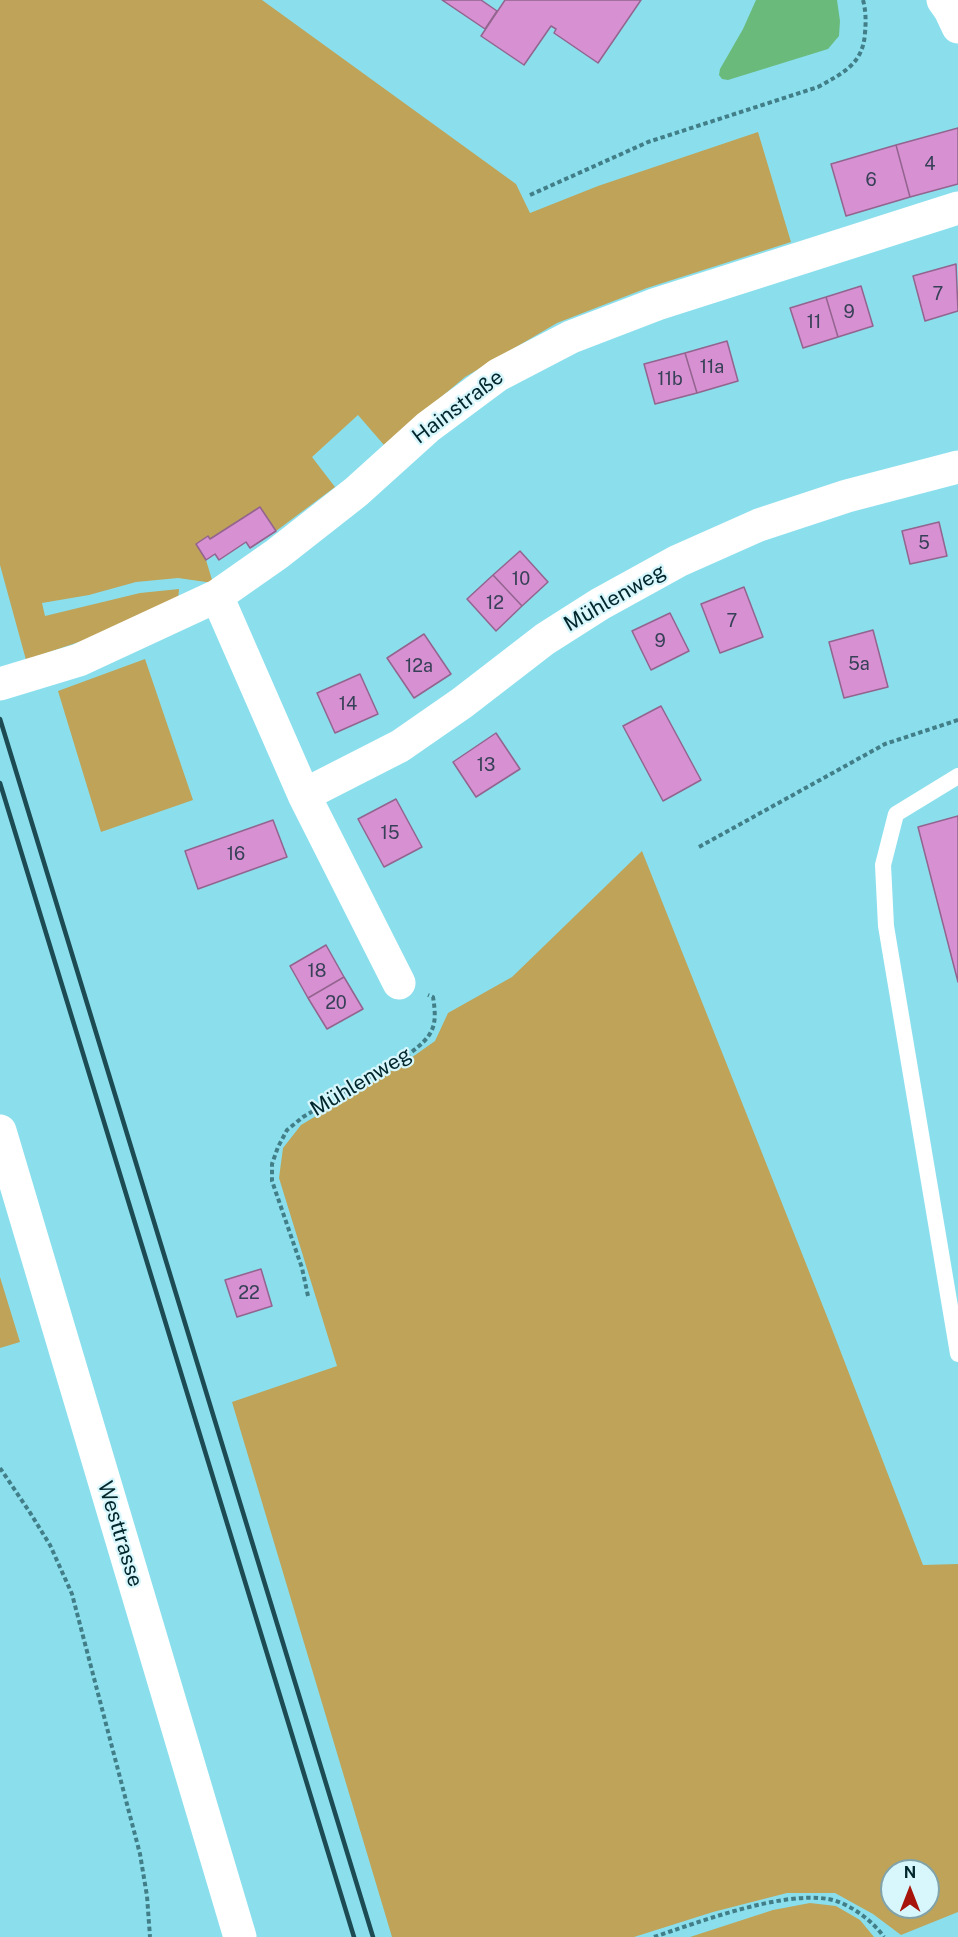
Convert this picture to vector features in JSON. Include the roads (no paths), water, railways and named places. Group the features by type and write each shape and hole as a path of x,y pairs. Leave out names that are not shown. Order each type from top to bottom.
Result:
{"street":[{"path":"943,0 958,27"},
{"name":"Hainstraße","path":"0,684 79,660 217,596 278,554 356,492 428,428 498,375 571,338 657,304 958,208"},
{"name":"Mühlenweg","path":"304,795 400,746 462,703 545,639 600,604 678,561 759,525 847,496 958,466"},
{"path":"217,596 304,795 399,983"},
{"name":"Westtrasse","path":"0,1131 240,1937"}],"lane":[{"path":"958,776 896,814 883,865 886,926 958,1354"}],"railway":[{"path":"0,719 373,1937"},
{"path":"0,783 354,1937"}]}
